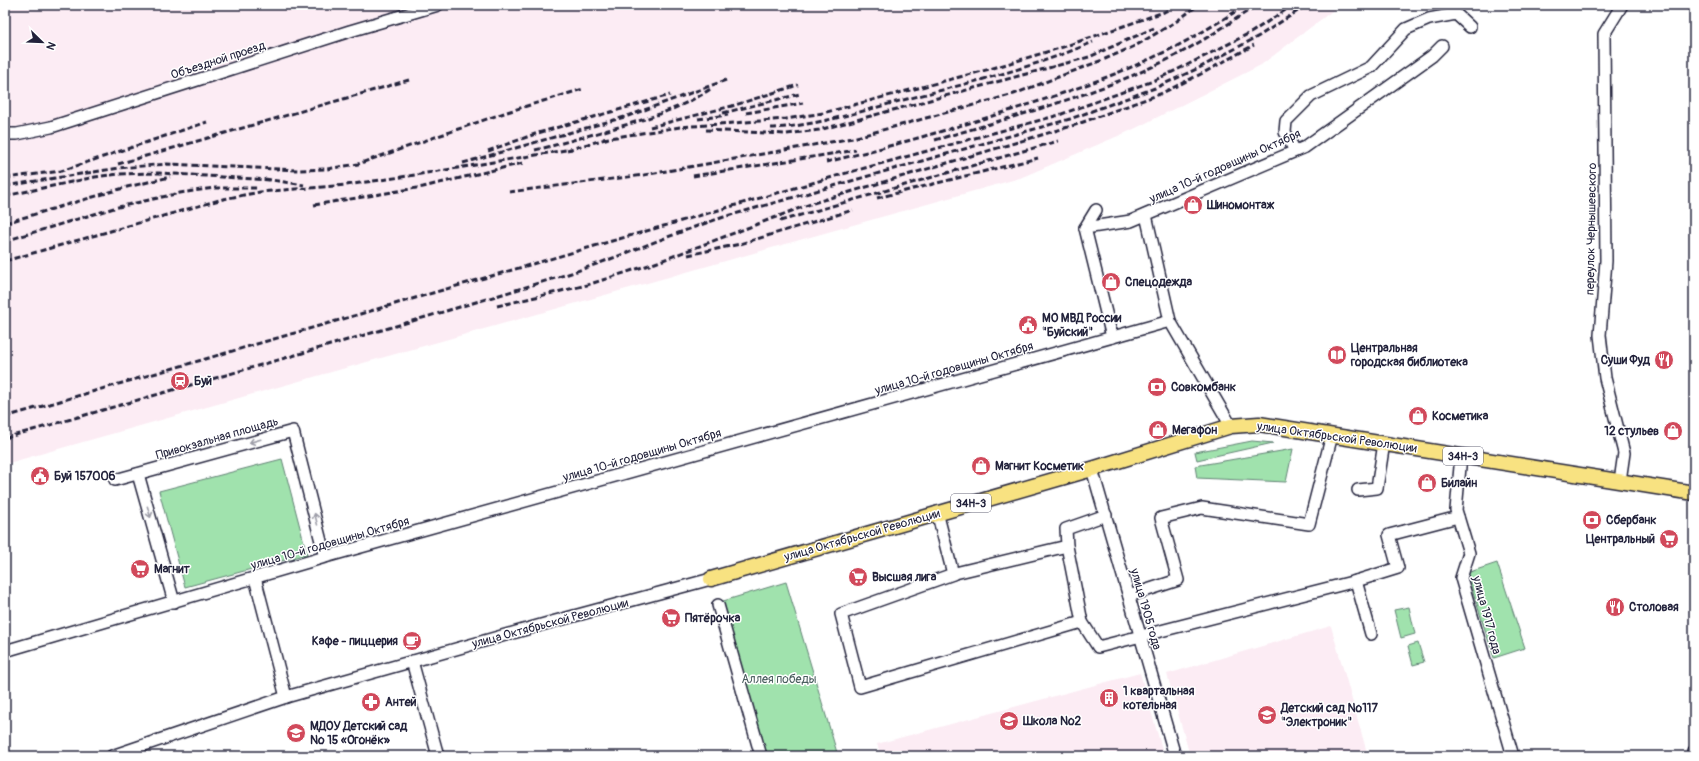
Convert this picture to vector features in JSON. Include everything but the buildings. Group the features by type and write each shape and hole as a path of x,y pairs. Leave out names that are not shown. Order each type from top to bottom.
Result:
{"main road":[{"name":"улица Октябрьской Революции","path":"711,579 936,512 1092,469 1232,426 1259,424 1694,493"}],"street":[{"name":"Объездной проезд","path":"5,134 17,134 51,127 335,36 438,5"},
{"name":"переулок Чернышевского","path":"1620,481 1624,452 1605,378 1600,335 1606,261 1604,34 1622,5"},
{"path":"1295,150 1285,132 1286,121 1310,96 1371,67 1406,29 1429,19 1456,14 1470,27"},
{"name":"улица 10-й годовщины Октября","path":"1085,228 1131,221 1305,146 1432,56 1442,46"},
{"path":"1096,210 1085,228 1112,337"},
{"path":"1146,215 1170,321 1232,426"},
{"name":"улица 10-й годовщины Октября","path":"5,651 325,557 1170,321"},
{"name":"Привокзальная площадь","path":"115,480 293,431 325,557"},
{"path":"1129,596 1178,580 1161,518 1202,508 1309,524 1332,435"},
{"path":"1358,490 1377,488 1384,443"},
{"name":"улица 1917 года","path":"1461,456 1456,510 1469,553 1461,578 1513,756"},
{"name":"улица 1905 года","path":"1092,469 1175,756"},
{"path":"138,474 174,602"},
{"path":"936,512 953,574 951,574"},
{"path":"1106,516 1066,529 1067,546 1082,622 1098,647 1356,581 1398,568 1389,535 1458,517"},
{"path":"1067,546 951,574 841,614 860,687 1082,622"},
{"path":"255,578 286,697"},
{"name":"улица Октябрьской Революции","path":"118,755 286,697 555,620 711,579"},
{"path":"1356,581 1371,634"},
{"path":"718,605 761,756"},
{"path":"412,661 438,756"},
{"path":"1693,756 1694,751"}],"shaded area":[{"path":"5,5 1340,5 1261,65 1132,130 1020,178 5,464"},
{"name":"Детский сад №117 \"Электроник\"","path":"1331,626 1368,756 1190,756 1167,674"},
{"path":"1140,673 1164,756 881,756 877,744"}],"green space":[{"path":"1252,441 1273,443 1197,460 1195,452"},
{"path":"1293,449 1286,482 1197,478 1195,466"},
{"path":"282,459 307,554 185,587 159,491"},
{"path":"1497,563 1525,648 1494,658 1467,573"},
{"name":"Аллея победы","path":"786,582 838,756 765,756 720,602"},
{"path":"1409,607 1415,634 1401,638 1394,610"},
{"path":"1418,643 1424,662 1413,665 1408,646"}],"railway":[{"path":"603,139 680,127 786,119 823,113 990,69 1063,47 1164,12 1178,5"},
{"path":"509,192 644,175 853,138 1014,94 1105,59 1135,46 1177,21 1198,5"},
{"path":"826,162 966,124 1096,81 1146,61 1171,49 1246,5"},
{"path":"935,140 1057,103 1146,70 1196,44 1257,5"},
{"path":"5,417 843,174 1059,115 1153,81 1252,32 1293,5"},
{"path":"5,438 357,337 568,274 724,217 1070,119 1155,88 1199,68 1259,36 1307,5"},
{"path":"706,130 786,134 819,130 1089,57 1154,28"},
{"path":"771,128 788,127 822,121 977,81 1047,60 1093,42"},
{"path":"497,306 587,285 655,263 813,203 1075,125 1160,94 1203,73 1254,45"},
{"path":"118,164 409,80"},
{"path":"463,163 628,116 726,80"},
{"path":"650,127 732,106 798,85"},
{"path":"535,150 644,119 686,103 712,88"},
{"path":"5,186 119,168 167,164 299,170 327,169 358,164 507,112 583,89"},
{"path":"723,113 800,94"},
{"path":"488,151 538,133 670,95"},
{"path":"746,113 803,103"},
{"path":"698,119 728,115"},
{"path":"5,178 61,171 207,122"},
{"path":"567,150 609,138"},
{"path":"780,221 1058,141"},
{"path":"5,261 223,199 260,192 346,185 572,149"},
{"path":"693,176 856,150"},
{"path":"877,198 1038,158"},
{"path":"314,205 423,187 523,163"},
{"path":"5,196 95,177 118,174 159,173 270,180"},
{"path":"5,223 127,187 170,177"},
{"path":"265,179 304,185"},
{"path":"5,241 114,208 180,193 214,188 257,188"},
{"path":"688,255 740,244 853,210"}],"place":[{"name":"Шиномонтаж","path":"1193,205"},
{"name":"Спецодежда","path":"1111,282"},
{"name":"МО МВД России \"Буйский\"","path":"1028,325"},
{"name":"Центральная городская библиотека","path":"1337,355"},
{"name":"Суши Фуд","path":"1664,360"},
{"name":"Буй","path":"180,381"},
{"name":"Совкомбанк","path":"1157,387"},
{"name":"Косметика","path":"1418,416"},
{"name":"Мегафон","path":"1158,430"},
{"name":"12 стульев","path":"1673,431"},
{"name":"Магнит Косметик","path":"981,466"},
{"name":"Буй 157006","path":"40,476"},
{"name":"Билайн","path":"1427,483"},
{"name":"Сбербанк","path":"1592,520"},
{"name":"Центральный","path":"1669,539"},
{"name":"Магнит","path":"140,569"},
{"name":"Высшая лига","path":"858,577"},
{"name":"Столовая","path":"1615,607"},
{"name":"Пятёрочка","path":"671,618"},
{"name":"Кафе - пиццерия","path":"412,641"},
{"name":"1 квартальная котельная","path":"1109,698"},
{"name":"Антей","path":"371,702"},
{"name":"Детский сад №117 \"Электроник\"","path":"1267,715"},
{"name":"Школа №2","path":"1009,721"},
{"name":"МДОУ Детский сад № 15 «Огонёк»","path":"296,733"}]}
